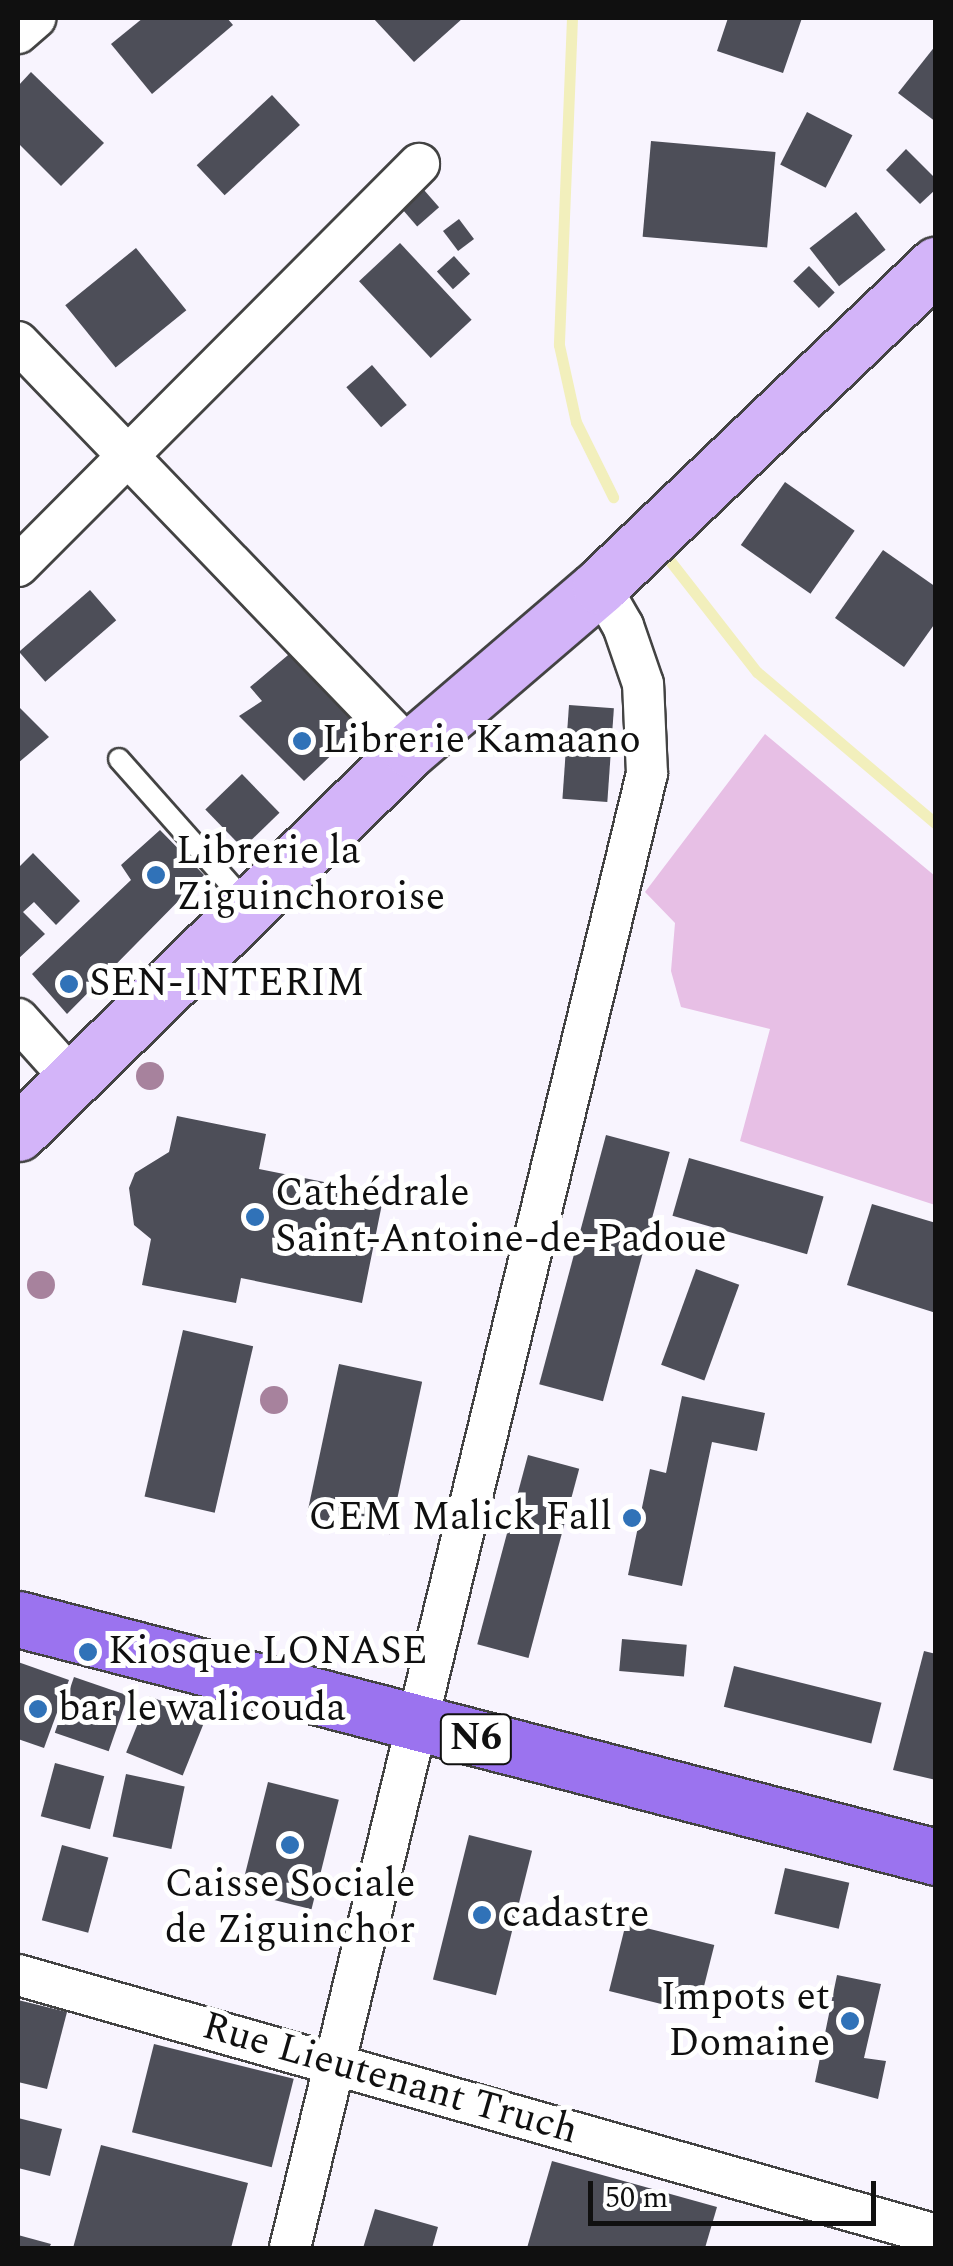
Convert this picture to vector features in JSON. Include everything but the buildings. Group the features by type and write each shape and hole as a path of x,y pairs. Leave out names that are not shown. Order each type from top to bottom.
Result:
{"main road":[{"path":"18,1133 252,908 410,749 600,586 936,265"},
{"name":"N6","path":"18,1619 936,1857"}],"street":[{"path":"18,33 34,18"},
{"path":"18,566 420,164"},
{"path":"18,342 130,453 410,749"},
{"path":"290,2248 339,2062 646,774 642,684 623,626 600,586"},
{"path":"18,1020 71,1078"},
{"name":"Rue Lieutenant Truch","path":"18,1974 339,2062 936,2235"}],"lane":[{"path":"119,760 252,908"}],"shaded area":[{"path":"765,734 935,876 935,1205 740,1141 770,1029 681,1007 671,971 675,923 645,892"}],"waterway":[{"path":"572,18 559,345 576,422 613,497"},
{"path":"667,557 757,672 936,824"}],"place":[{"name":"Librerie Kamaano","path":"302,741"},
{"name":"Librerie la Ziguinchoroise","path":"156,875"},
{"name":"SEN-INTERIM","path":"69,984"},
{"name":"Cathédrale Saint-Antoine-de-Padoue","path":"255,1217"},
{"name":"CEM Malick Fall","path":"632,1518"},
{"name":"Kiosque LONASE","path":"88,1652"},
{"name":"bar le walicouda","path":"38,1709"},
{"name":"Caisse Sociale de Ziguinchor","path":"290,1845"},
{"name":"cadastre","path":"482,1915"},
{"name":"Impots et Domaine","path":"850,2021"}]}
